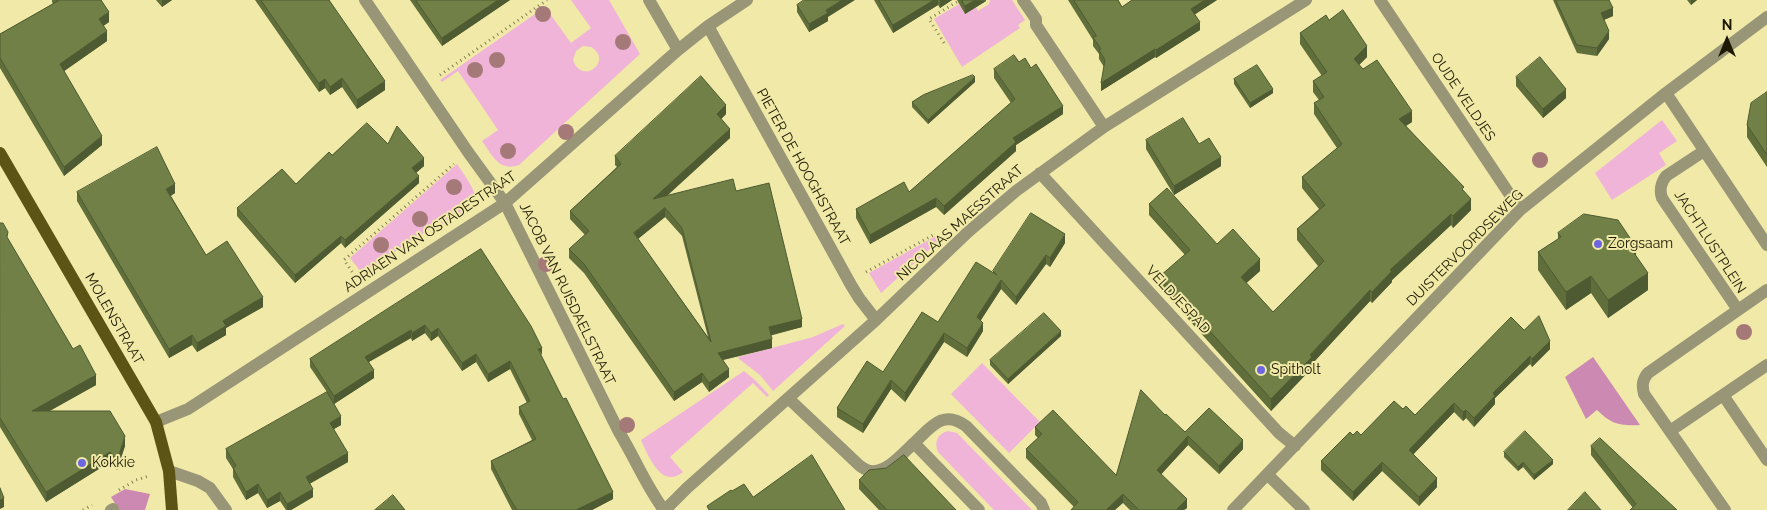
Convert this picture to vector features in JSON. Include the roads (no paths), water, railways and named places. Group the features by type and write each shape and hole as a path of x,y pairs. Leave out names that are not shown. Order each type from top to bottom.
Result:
{"main road":[{"name":"MOLENSTRAAT","path":"0,153 156,422 169,471 172,510"}],"street":[{"name":"JACOB VAN RUISDAELSTRAAT","path":"365,0 468,152 505,203 619,432 654,496 665,510"},
{"path":"649,0 678,50"},
{"name":"ADRIAEN VAN OSTADESTRAAT","path":"156,422 188,408 505,203 678,50 708,26 747,0"},
{"path":"1024,0 1036,20 1036,25 1104,127"},
{"name":"NICOLAAS MAESSTRAAT","path":"665,510 1016,191 1104,127 1306,0"},
{"name":"OUDE VELDJES","path":"1380,0 1520,210"},
{"name":"DUISTERVOORDSEWEG","path":"1233,510 1520,210 1666,93 1767,17"},
{"name":"PIETER DE HOOGHSTRAAT","path":"708,26 849,282 876,320"},
{"path":"1666,93 1767,245"},
{"name":"JACHTLUSTPLEIN","path":"1704,151 1666,176 1660,192 1662,198 1738,310"},
{"name":"VELDJESPAD","path":"1040,173 1279,433 1295,446"},
{"name":"JACHTLUSTPLEIN","path":"1725,510 1644,394 1642,383 1648,373 1767,290"},
{"path":"1670,431 1767,365"},
{"path":"1723,395 1767,460"},
{"path":"788,398 860,466 872,471 882,469 892,462 941,420 950,418 959,421 1034,496 1044,510"},
{"path":"914,443 979,510"},
{"path":"169,471 198,481 210,488 226,510"},
{"path":"1268,475 1304,510"}],"place":[{"name":"Zorgsaam","path":"1598,244"},
{"name":"Spitholt","path":"1261,370"},
{"name":"Kokkie","path":"82,463"}]}
